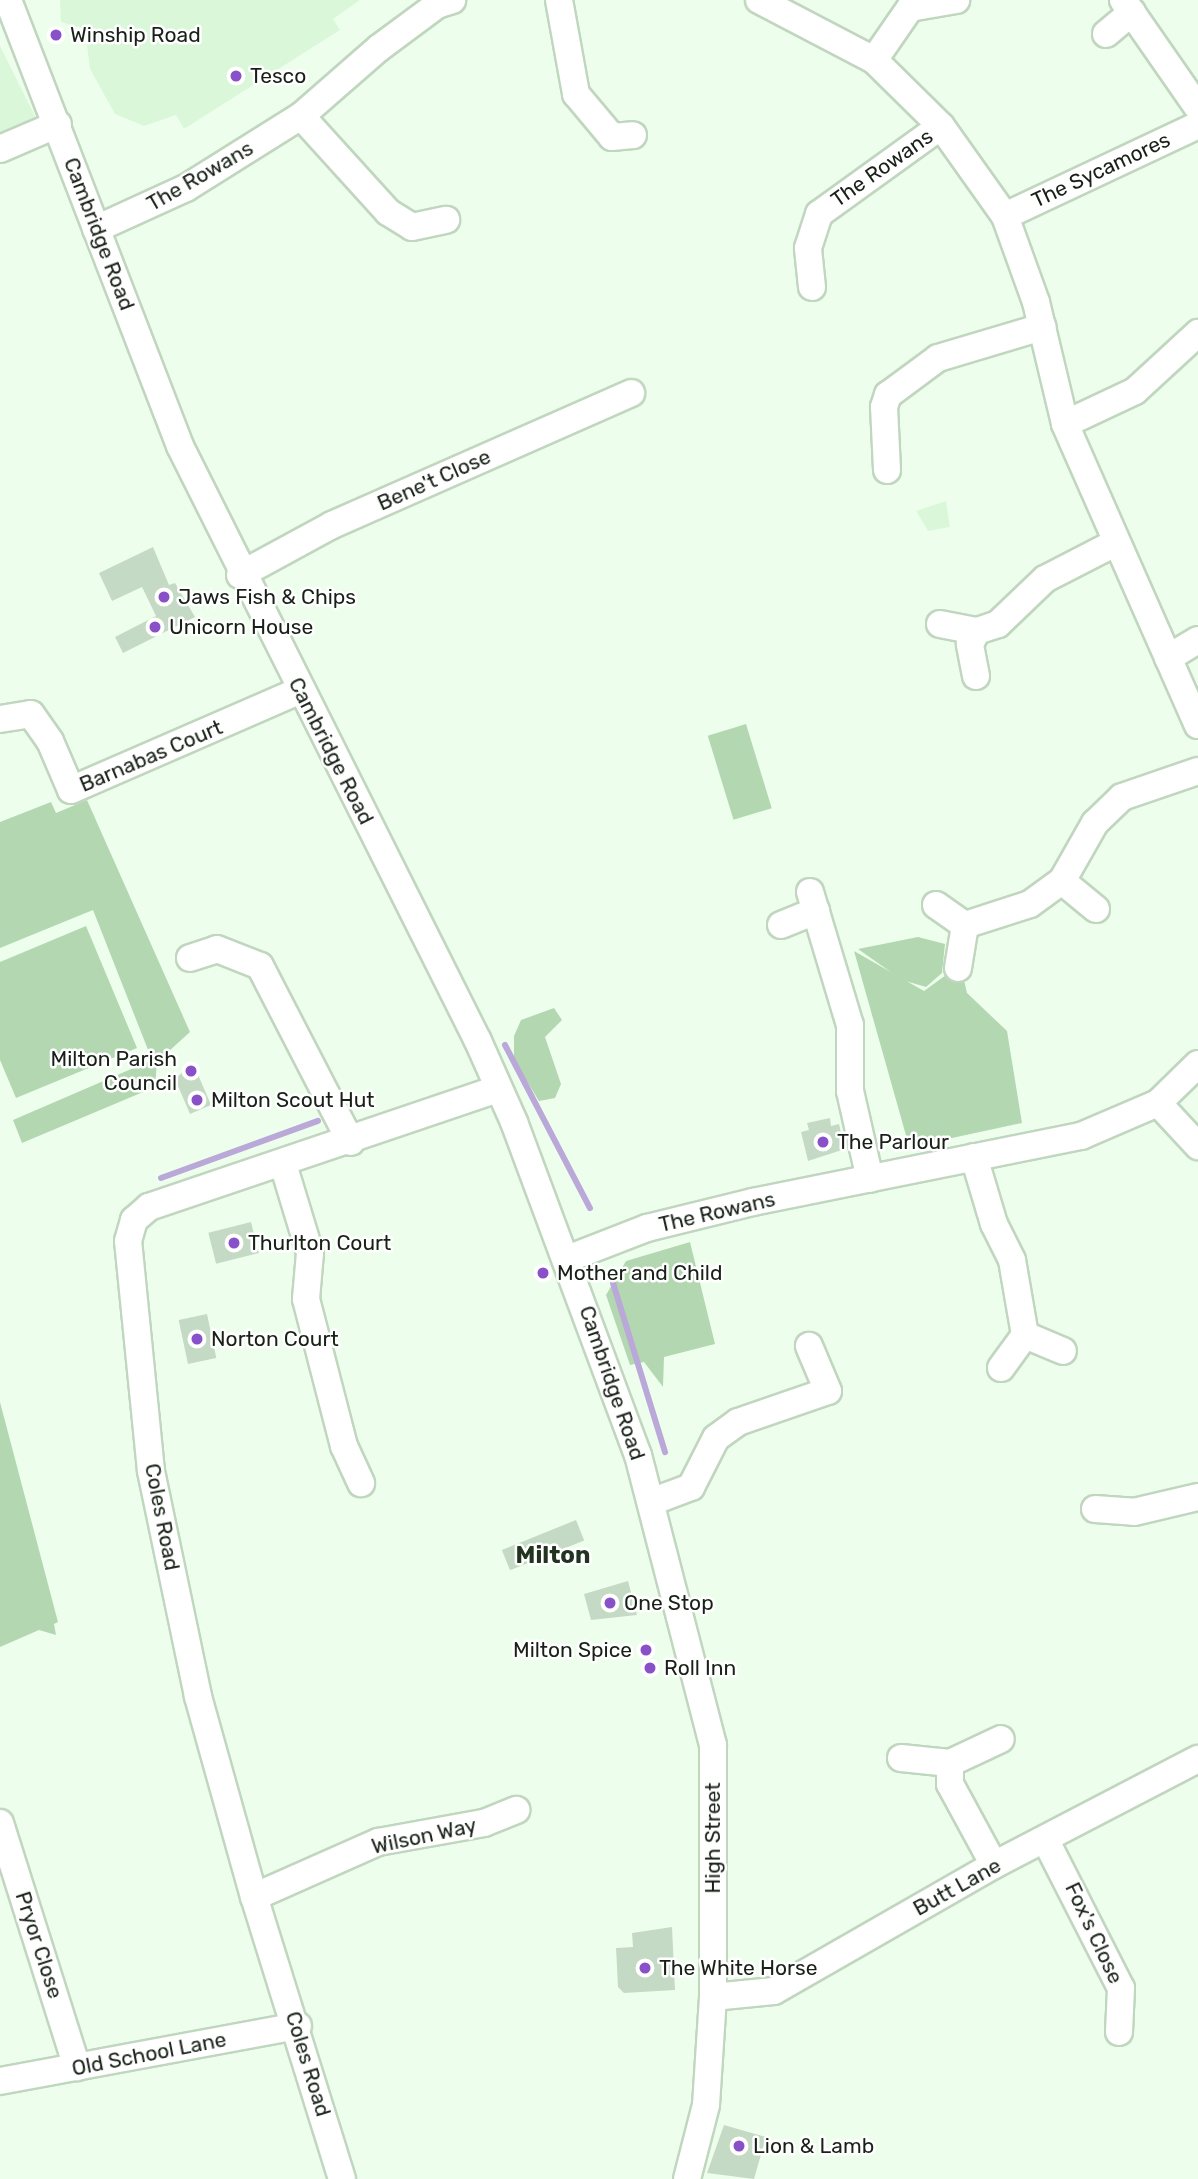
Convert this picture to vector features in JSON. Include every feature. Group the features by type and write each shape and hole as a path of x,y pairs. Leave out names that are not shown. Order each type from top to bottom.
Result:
{"street":[{"name":"Cambridge Road","path":"8,0 180,446 240,575 301,690 497,1090 567,1259 627,1419 652,1502"},
{"name":"The Rowans","path":"96,229 186,188 301,116 379,48 437,5 452,0"},
{"path":"559,0 576,94 612,137 633,135"},
{"name":"The Rowans","path":"759,0 874,60 942,126 1004,216 1042,327 1065,424 1115,542 1198,724"},
{"path":"874,60 909,4 956,0"},
{"path":"1106,34 1128,6 1198,108"},
{"path":"301,116 388,212 412,227 446,220"},
{"path":"0,149 58,124"},
{"name":"The Sycamores","path":"1004,216 1198,125"},
{"name":"The Rowans","path":"812,287 798,250 819,214 942,126"},
{"path":"887,470 884,407 888,395 938,358 1042,327"},
{"path":"1065,424 1135,391 1198,333"},
{"name":"Bene't Close","path":"240,575 332,525 631,393"},
{"path":"976,676 970,644 976,631 1020,608 1045,579 1115,542"},
{"path":"940,624 976,631"},
{"path":"1168,657 1198,640"},
{"name":"Barnabas Court","path":"0,719 32,714 50,741 71,790 301,690"},
{"path":"965,925 1030,904 1062,881 1096,824 1122,797 1198,771"},
{"path":"1062,881 1096,908"},
{"path":"781,925 813,902 850,1025 850,1091 870,1179"},
{"path":"936,905 965,925"},
{"path":"958,968 965,925"},
{"path":"190,958 217,950 260,966 351,1142"},
{"name":"The Rowans","path":"567,1259 647,1228 1081,1136 1158,1103 1198,1064"},
{"name":"Coles Road","path":"342,2179 298,2025 254,1897 198,1696 151,1471 128,1241 134,1220 149,1207 351,1142 497,1090"},
{"path":"1158,1103 1198,1146"},
{"path":"974,1157 994,1224 1012,1260 1025,1335 1001,1368"},
{"path":"283,1164 310,1253 306,1299 344,1446 361,1483"},
{"path":"1025,1335 1063,1352"},
{"path":"652,1502 691,1487 716,1438 738,1422 828,1391 809,1346"},
{"path":"1094,1507 1134,1512 1198,1497"},
{"name":"High Street","path":"652,1502 713,1745 713,1997 706,2105 687,2179"},
{"path":"901,1758 950,1763 1001,1739"},
{"name":"Butt Lane","path":"713,1997 774,1991 994,1865 1198,1759"},
{"path":"950,1763 950,1784 994,1865"},
{"name":"Wilson Way","path":"254,1897 378,1842 484,1823 516,1810"},
{"name":"Pryor Close","path":"0,1823 77,2067"},
{"name":"Fox's Close","path":"1045,1839 1121,1988 1119,2032"},
{"name":"Old School Lane","path":"0,2081 298,2025"}],"shaded area":[{"path":"60,0 360,0 333,19 340,30 184,129 176,115 144,126 115,114 90,69 85,29 61,22"},
{"path":"0,46 46,138 0,160"},
{"path":"946,501 950,527 928,531 916,511"},
{"path":"746,724 772,808 733,820 708,736"},
{"path":"87,800 190,1032 157,1062 155,1087 22,1143 13,1120 152,1060 93,910 0,948 0,822 51,802 56,813"},
{"path":"86,926 137,1048 16,1098 0,1060 0,962"},
{"path":"918,937 945,944 942,973 926,987 902,980 858,949"},
{"path":"854,951 924,991 946,975 964,980 967,993 1007,1031 1022,1123 915,1146 907,1139"},
{"path":"554,1008 562,1020 545,1037 561,1084 555,1098 539,1101 514,1060 514,1036 521,1020"},
{"path":"690,1242 715,1344 664,1357 663,1387 644,1362 630,1365 606,1295 626,1261"},
{"path":"0,1402 58,1622 54,1624 56,1635 39,1630 0,1647"}],"building":[{"path":"153,547 169,585 175,583 195,617 123,653 115,637 156,616 142,587 112,601 99,573"},
{"path":"193,1063 211,1105 190,1114 175,1079"},
{"name":"The Parlour","path":"830,1118 831,1126 839,1124 845,1149 808,1161 801,1132 809,1130 807,1123"},
{"name":"Thurlton Court","path":"251,1222 259,1253 216,1264 208,1233"},
{"name":"Norton Court","path":"207,1314 216,1358 188,1364 179,1320"},
{"path":"576,1520 584,1540 510,1570 502,1550"},
{"name":"One Stop","path":"628,1581 637,1615 591,1620 584,1594"},
{"name":"The White Horse","path":"672,1927 675,1990 624,1993 618,1987 616,1948 633,1947 632,1933"},
{"name":"Lion & Lamb","path":"724,2125 766,2137 754,2179 707,2173"}],"waterway":[{"path":"505,1045 590,1208"},
{"path":"161,1178 318,1121"},
{"path":"613,1283 665,1452"}],"place":[{"name":"Winship Road","path":"56,35"},
{"name":"Tesco","path":"236,76"},
{"name":"Jaws Fish & Chips","path":"164,597"},
{"name":"Unicorn House","path":"155,627"},
{"name":"Milton Parish Council","path":"191,1071"},
{"name":"Milton Scout Hut","path":"197,1100"},
{"name":"The Parlour","path":"823,1142"},
{"name":"Thurlton Court","path":"234,1243"},
{"name":"Mother and Child","path":"543,1273"},
{"name":"Norton Court","path":"197,1339"},
{"name":"One Stop","path":"610,1603"},
{"name":"Milton Spice","path":"646,1650"},
{"name":"Roll Inn","path":"650,1668"},
{"name":"The White Horse","path":"645,1968"},
{"name":"Lion & Lamb","path":"739,2146"}],"district":[{"name":"Milton","path":"553,1556"}]}
